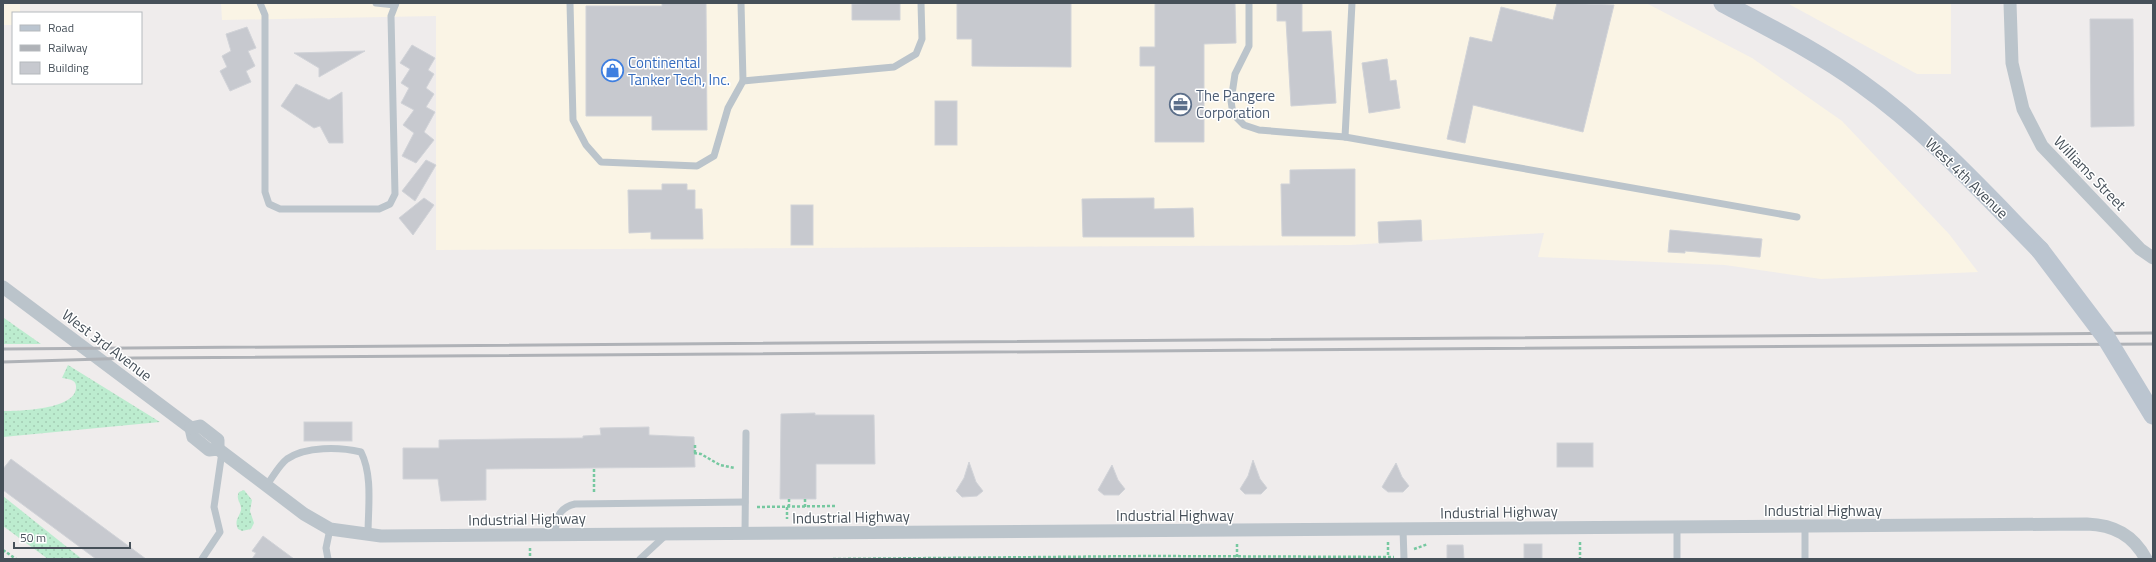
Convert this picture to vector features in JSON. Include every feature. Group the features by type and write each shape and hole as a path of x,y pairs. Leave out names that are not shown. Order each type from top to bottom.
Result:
{"main road":[{"name":"West 4th Avenue","path":"1723,3 1808,49 1863,84 1908,120 1977,186 2040,250 2105,336 2153,415"}],"street":[{"name":"Williams Street","path":"2010,3 2012,63 2023,109 2042,146 2140,249 2153,258"},
{"name":"West 3rd Avenue","path":"3,287 191,428"},
{"name":"Industrial Highway","path":"191,428 193,437 208,449 220,450 304,514 330,529 381,536 2101,525 2125,534 2133,541 2146,559"}],"lane":[{"path":"260,3 265,15 265,192 269,204 280,209 379,209 390,204 395,194 391,16 396,4 376,3"},
{"path":"570,3 572,120 586,146 601,162 697,166 714,156 728,108 743,81 741,3"},
{"path":"743,81 894,68 916,54 922,39 921,3"},
{"path":"1249,3 1249,46 1235,74 1231,101 1233,114 1244,125 1259,130 1345,137 1797,216"},
{"path":"1345,137 1352,3"},
{"path":"746,433 746,534"},
{"path":"202,559 220,532 214,507 220,450"},
{"path":"266,486 286,460 299,452 324,450 361,452 366,461 368,477 368,535"},
{"path":"555,535 556,518 561,511 575,504 746,504"},
{"path":"1805,526 1805,559"},
{"path":"1677,527 1677,559"},
{"path":"328,559 326,548 330,529"},
{"path":"1403,529 1403,556"},
{"path":"640,559 667,534"}],"path":[{"path":"696,445 695,453 720,465 746,469"},
{"path":"594,470 594,504"},
{"path":"788,499 788,507"},
{"path":"805,499 805,507"},
{"path":"746,504 788,507 836,506"},
{"path":"1572,542 1580,542"},
{"path":"833,559 1312,558 1403,556 1429,543"},
{"path":"3,550 16,559"}],"shaded area":[{"path":"3,3 20,3 20,12 12,12 12,25 3,25"},
{"path":"221,3 1646,3 1752,58 1842,121 1949,234 1978,272 1821,279 1725,265 1538,257 1544,233 1350,245 436,250 436,16 222,20"},
{"path":"1787,3 1951,3 1951,74 1917,74"}],"green space":[{"path":"3,310 4,318 41,344 3,344"},
{"path":"68,365 160,422 3,437 3,411 46,408 68,400 74,394 76,386 75,382 62,378"},
{"path":"244,490 252,500 250,511 254,523 251,529 242,531 238,529 236,523 241,510 238,495 239,492"},
{"path":"3,496 82,559 48,559 3,526"}],"building":[{"name":"Continental Tanker Tech, Inc.","path":"662,3 706,3 707,130 652,130 652,116 586,116 586,6 662,6"},
{"path":"900,3 900,20 852,20 852,4"},
{"path":"957,3 1071,3 1071,67 972,66 972,39 957,39"},
{"name":"The Pangere Corporation","path":"1155,3 1235,3 1236,43 1204,44 1204,142 1155,142 1155,66 1140,66 1140,47 1155,47"},
{"path":"1277,3 1302,3 1302,32 1331,31 1336,103 1291,106 1286,21 1277,21"},
{"path":"1557,3 1614,5 1583,132 1473,105 1465,143 1447,139 1470,37 1492,42 1501,7 1553,20"},
{"path":"2090,19 2133,19 2134,126 2091,127"},
{"path":"247,27 256,48 248,51 255,66 246,71 251,82 230,91 220,71 227,67 222,56 231,51 226,34"},
{"path":"412,45 435,58 428,70 434,74 426,88 434,94 426,107 435,112 424,132 434,140 416,163 402,156 414,133 403,125 414,110 401,103 409,88 401,83 410,69 400,63"},
{"path":"365,51 319,77 319,68 294,53"},
{"path":"1387,59 1390,81 1396,80 1400,108 1369,113 1362,63"},
{"path":"296,84 329,100 342,92 343,143 329,143 320,126 314,128 281,106"},
{"path":"935,101 957,101 957,145 935,145"},
{"path":"426,160 436,165 415,201 402,191"},
{"path":"1355,169 1355,236 1282,236 1281,184 1290,184 1290,170"},
{"path":"662,184 687,184 687,190 695,190 695,209 702,209 703,239 651,239 651,232 629,233 628,190 662,190"},
{"path":"424,198 434,205 413,235 399,218"},
{"path":"1154,198 1154,209 1193,208 1194,237 1083,237 1082,199"},
{"path":"791,205 813,205 813,245 791,245"},
{"path":"1421,220 1422,241 1379,243 1378,222"},
{"path":"1670,230 1762,239 1760,257 1685,251 1685,253 1668,252"},
{"path":"815,413 815,415 874,415 875,464 816,464 816,499 780,499 781,414"},
{"path":"304,422 352,422 352,441 304,441"},
{"path":"649,427 649,435 694,437 695,467 486,469 486,500 441,501 438,479 403,479 403,448 439,448 439,440 583,438 583,436 601,435 600,428"},
{"path":"1557,443 1593,443 1593,467 1557,467"},
{"path":"11,459 146,559 96,559 3,490 3,469"},
{"path":"1253,460 1260,479 1267,488 1261,494 1245,494 1240,489 1248,476"},
{"path":"969,462 976,482 983,491 977,496 962,497 956,491 964,478"},
{"path":"1396,463 1402,477 1409,486 1403,492 1388,492 1382,487"},
{"path":"1112,465 1118,480 1125,489 1119,495 1104,495 1098,490"},
{"path":"263,536 294,559 252,559 256,553 252,551"},
{"path":"1524,544 1542,544 1542,559 1524,559"},
{"path":"1447,545 1463,545 1464,559 1447,559"}],"railway":[{"path":"3,349 2153,333"},
{"path":"3,362 134,358 2153,344"}],"place":[{"name":"Continental Tanker Tech, Inc.","path":"613,71"},
{"name":"The Pangere Corporation","path":"1180,104"}]}
